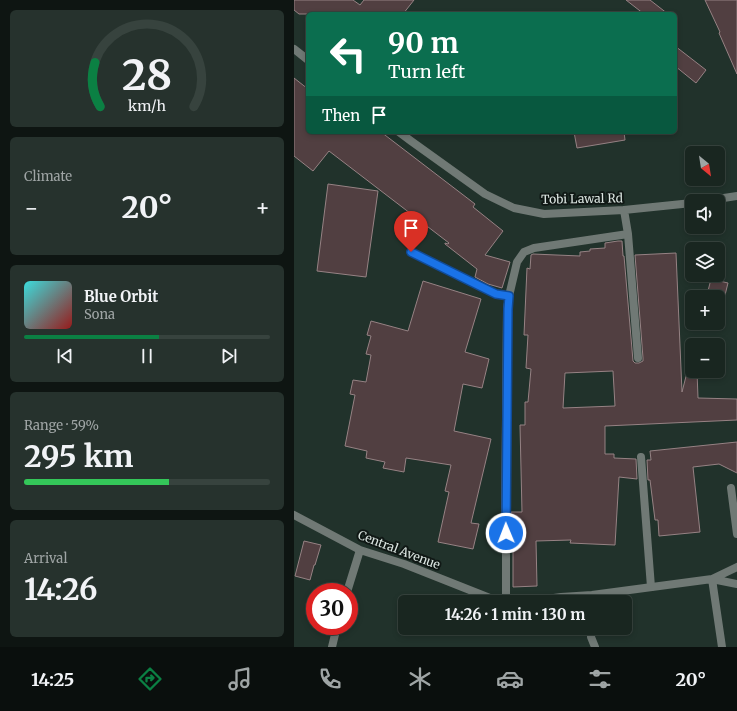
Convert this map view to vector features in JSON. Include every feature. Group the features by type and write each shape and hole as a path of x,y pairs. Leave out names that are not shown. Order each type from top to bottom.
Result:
{"street":[{"path":"294,49 306,58"},
{"name":"Tobi Lawal Rd","path":"402,134 485,194 514,208 544,214 624,210 685,204"},
{"path":"725,198 737,196"},
{"path":"624,210 628,234 638,358"},
{"path":"506,595 505,522 507,332 509,296 517,262 524,252 534,248 628,234"},
{"path":"411,252 496,294 509,296"},
{"path":"641,457 651,587"},
{"path":"731,488 737,534"},
{"name":"Central Avenue","path":"294,515 360,550 404,564 482,595"},
{"path":"350,583 360,550"},
{"path":"608,595 651,587 712,579 737,567"},
{"path":"712,579 737,584"},
{"path":"712,579 722,647"},
{"path":"332,647 335,635"},
{"path":"591,635 595,647"}],"building":[{"path":"294,0 353,0 360,5 364,0 414,0 405,12 306,12 306,14 299,14 294,10"},
{"path":"626,0 650,0 665,12 641,12"},
{"path":"705,0 737,0 737,74 719,33 720,32"},
{"path":"677,48 706,70 696,83 677,68"},
{"path":"294,78 306,87 306,134 384,134 475,204 473,207 503,231 485,255 510,262 502,288 488,284 475,277 477,269 445,244 449,243 329,151 313,171 294,156"},
{"path":"574,134 624,134 625,140 577,148"},
{"path":"328,184 378,191 366,277 317,271"},
{"path":"622,241 633,361 635,363 643,361 643,358 635,255 676,253 682,392 686,378 697,378 698,398 737,399 737,420 605,426 605,454 614,454 614,458 636,459 637,479 619,477 615,545 570,543 571,540 536,541 537,586 513,587 511,512 522,512 520,425 525,425 525,402 528,402 531,369 526,368 528,335 524,335 527,268 530,269 531,255 533,254 580,256 580,252 590,251 590,249 605,248 605,243","holes":["613,371 615,406 563,408 565,373"]},
{"path":"423,281 481,299 465,352 489,359 482,388 463,384 454,431 491,439 471,523 479,524 473,549 438,542 449,492 445,491 451,465 406,458 404,472 383,468 385,462 366,458 367,451 345,446 355,395 350,394 353,380 366,382 371,355 366,354 371,336 367,335 371,321 408,331"},
{"path":"710,282 728,283 725,295 725,290 708,290"},
{"path":"737,442 737,473 719,464 693,467 700,532 659,536 658,520 655,520 650,480 648,480 647,460 651,460 650,451"},
{"path":"304,541 321,545 310,580 295,576"}],"route":[{"path":"411,252 496,294 509,296 506,533"}]}
